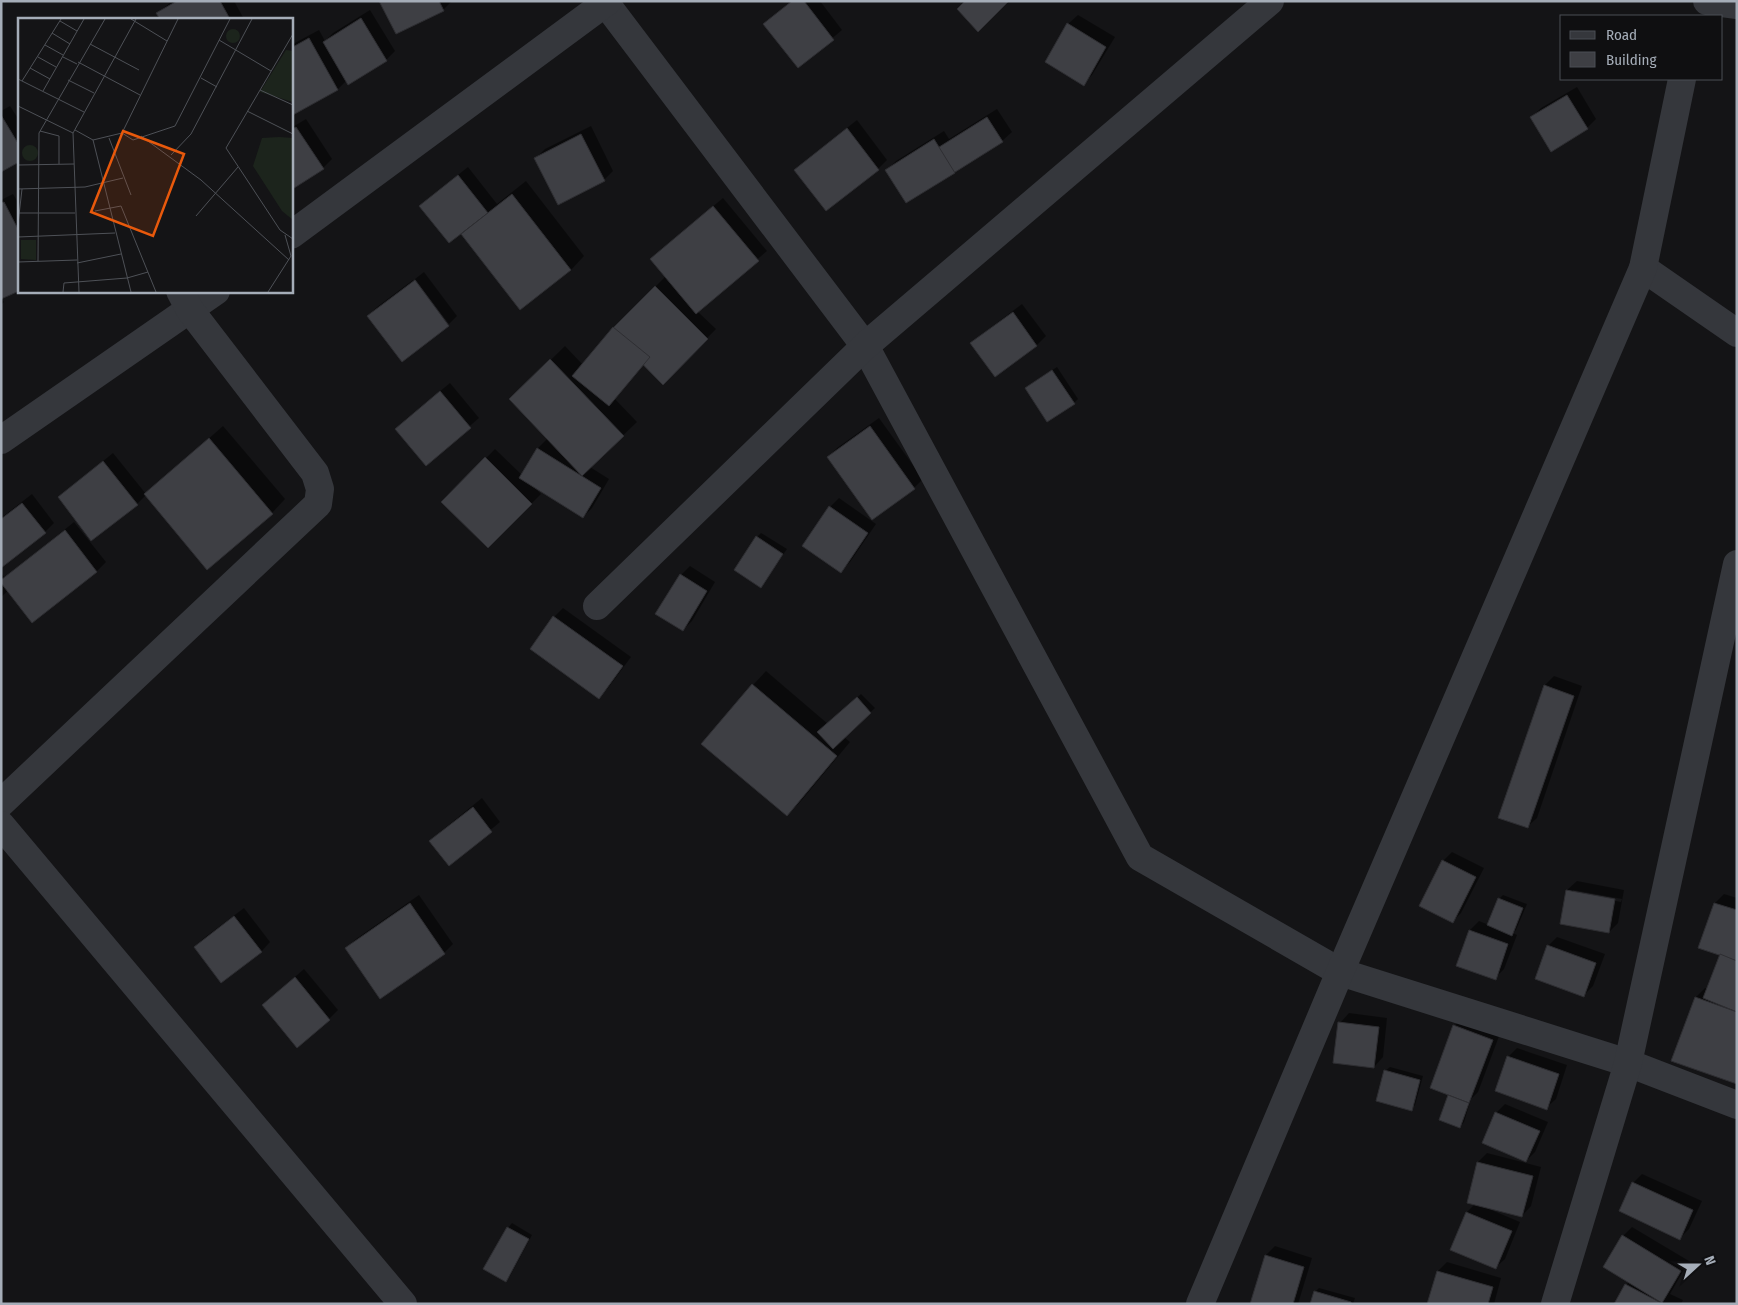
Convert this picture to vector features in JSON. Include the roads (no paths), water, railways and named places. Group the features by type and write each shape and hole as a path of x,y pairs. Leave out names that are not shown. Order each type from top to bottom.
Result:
{"street":[{"path":"598,606 864,346 1270,1"},
{"path":"1695,15 1698,1"},
{"path":"1707,1 1737,5"},
{"path":"292,234 606,2 864,346 1140,858 1340,972 1628,1063 1737,1105"},
{"path":"1200,1304 1340,972 1643,268 1682,80"},
{"path":"1643,268 1737,333"},
{"path":"1,440 185,301 213,292"},
{"path":"1,803 318,504 320,489 315,473 185,301"},
{"path":"1555,1304 1628,1063 1737,564"},
{"path":"1,825 403,1304"}]}
